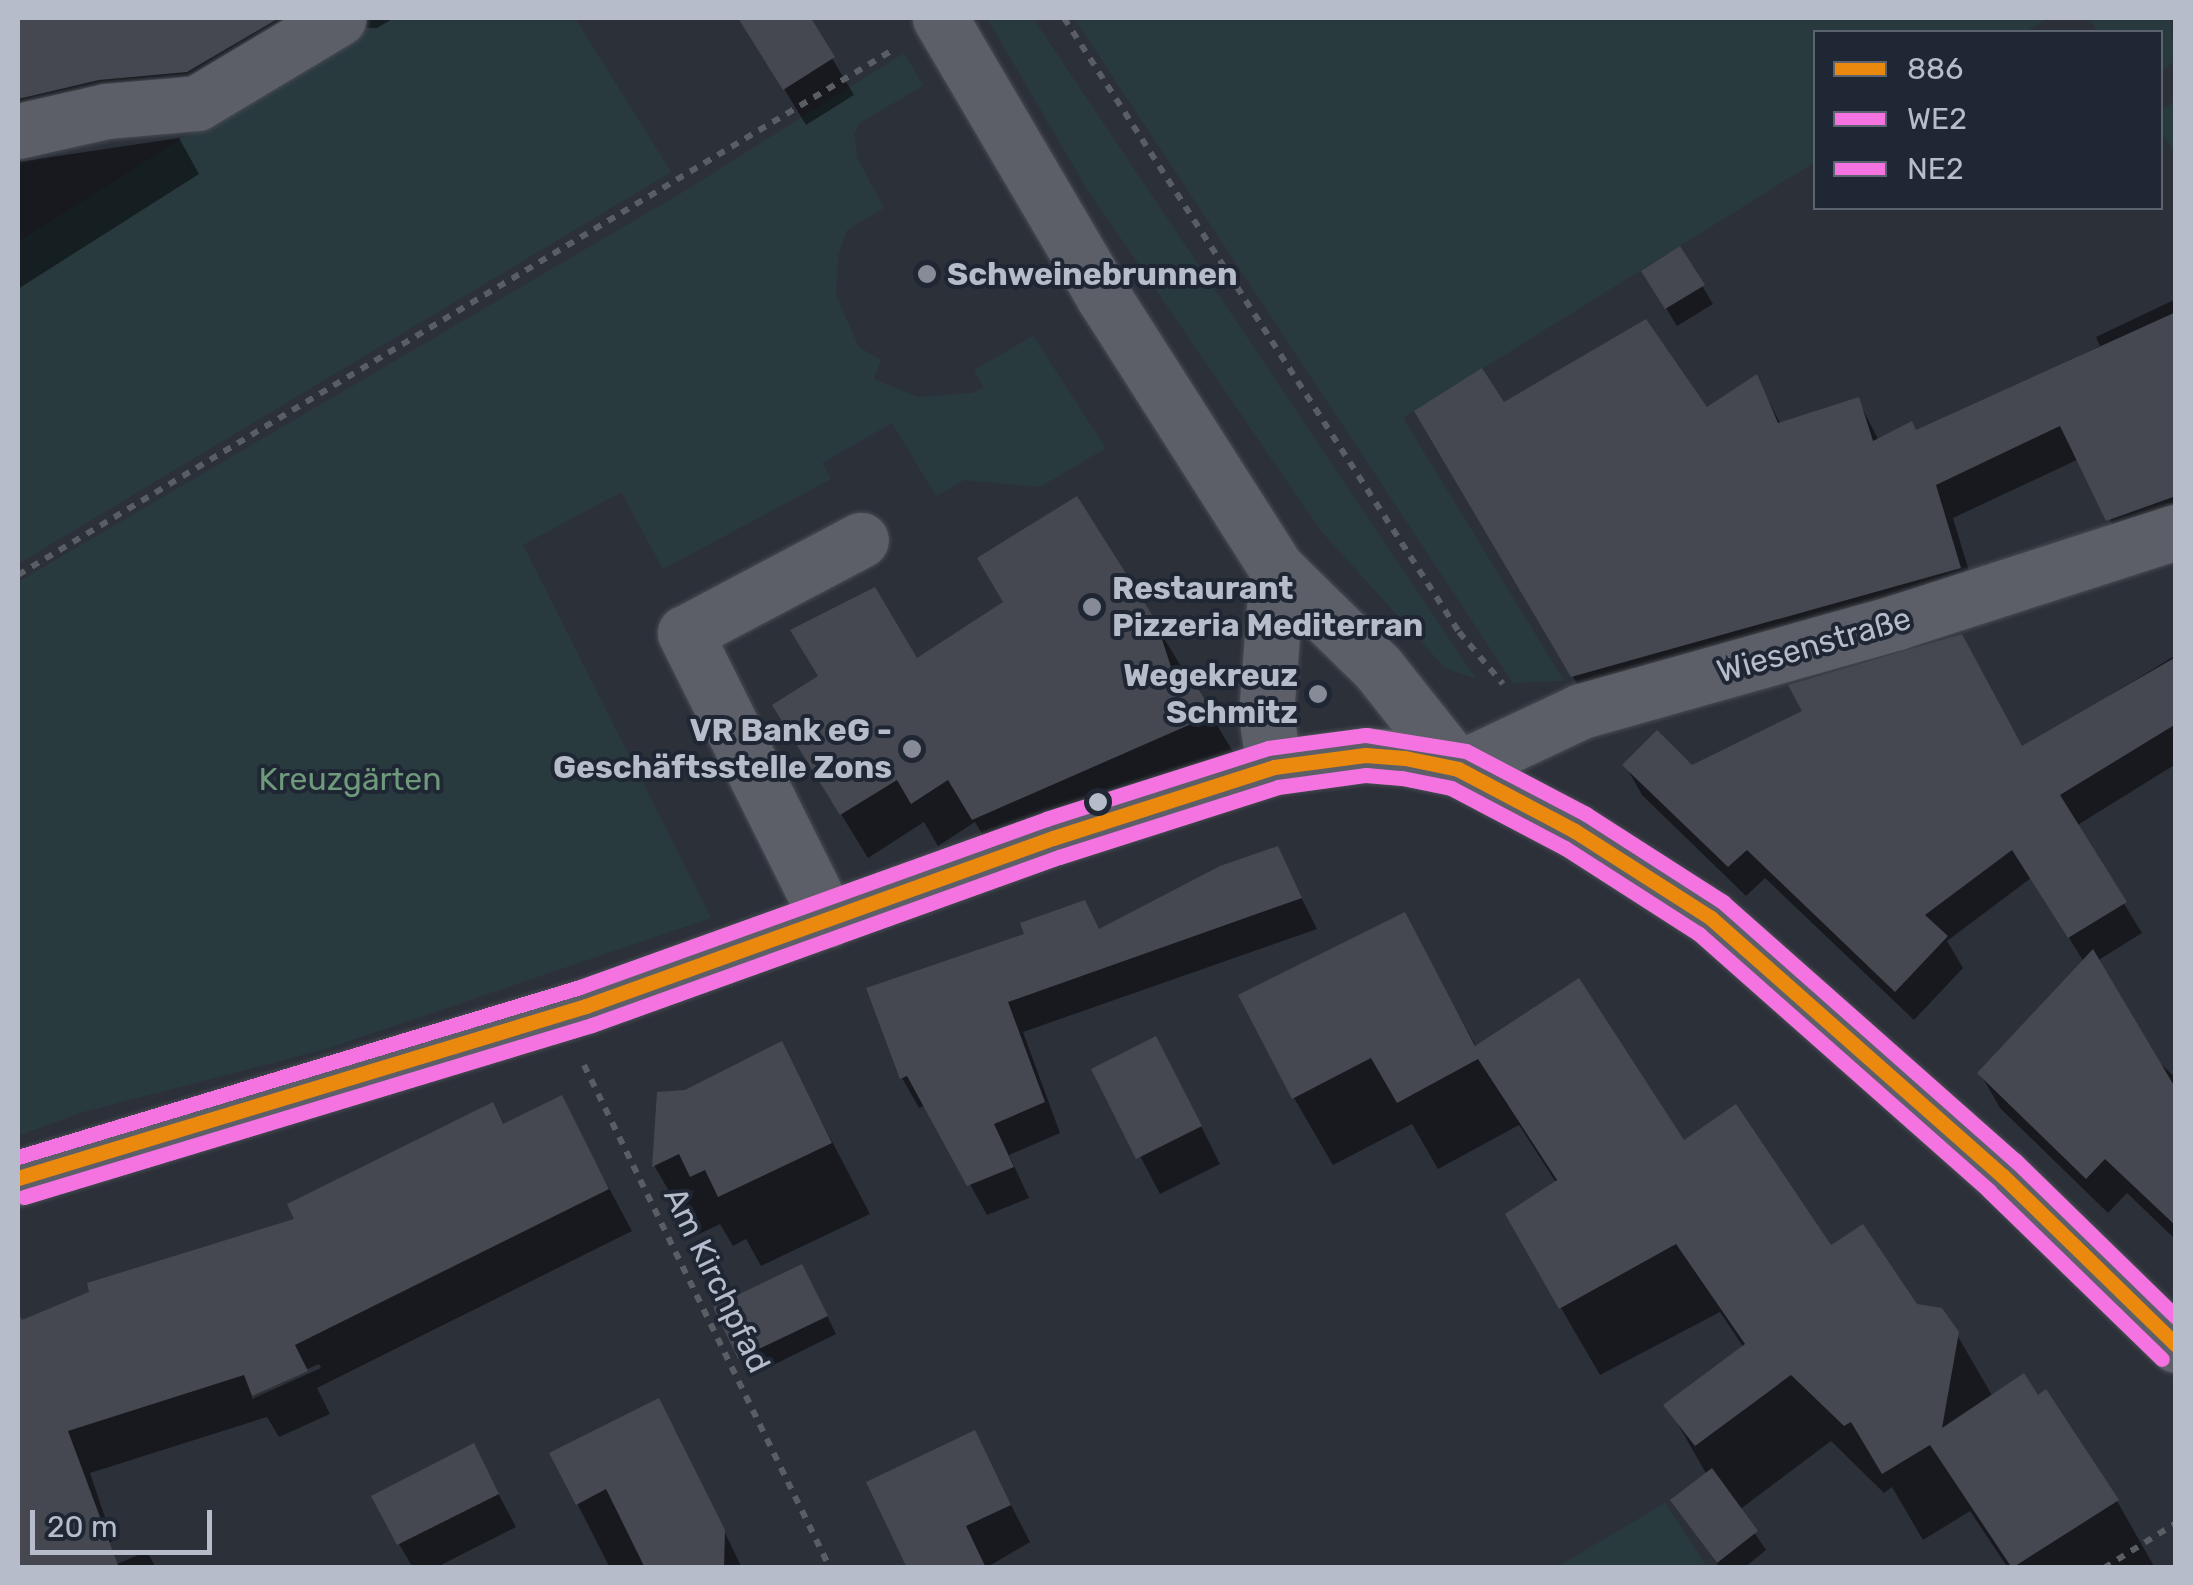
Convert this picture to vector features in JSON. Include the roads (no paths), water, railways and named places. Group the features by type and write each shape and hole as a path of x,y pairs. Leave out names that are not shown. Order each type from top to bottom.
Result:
{"street":[{"path":"18,131 106,112 197,103 339,18"},
{"path":"941,19 1103,296 1276,569 1378,668 1458,768"},
{"name":"Wiesenstraße","path":"1458,768 1581,711 1898,622 2176,532"},
{"path":"828,920 685,633 860,540"},
{"path":"1274,767 1266,715 1276,569"},
{"path":"18,1178 560,1015 1053,838 1274,767 1365,755 1458,768 1575,831 1711,918 2003,1176 2176,1346"}],"place":[{"name":"Schweinebrunnen","path":"927,274"},
{"name":"Restaurant Pizzeria Mediterran","path":"1092,607"},
{"name":"Wegekreuz Schmitz","path":"1318,694"},
{"name":"VR Bank eG - Geschäftsstelle Zons","path":"912,749"}],"park label":[{"name":"Kreuzgärten","path":"350,779"}]}
